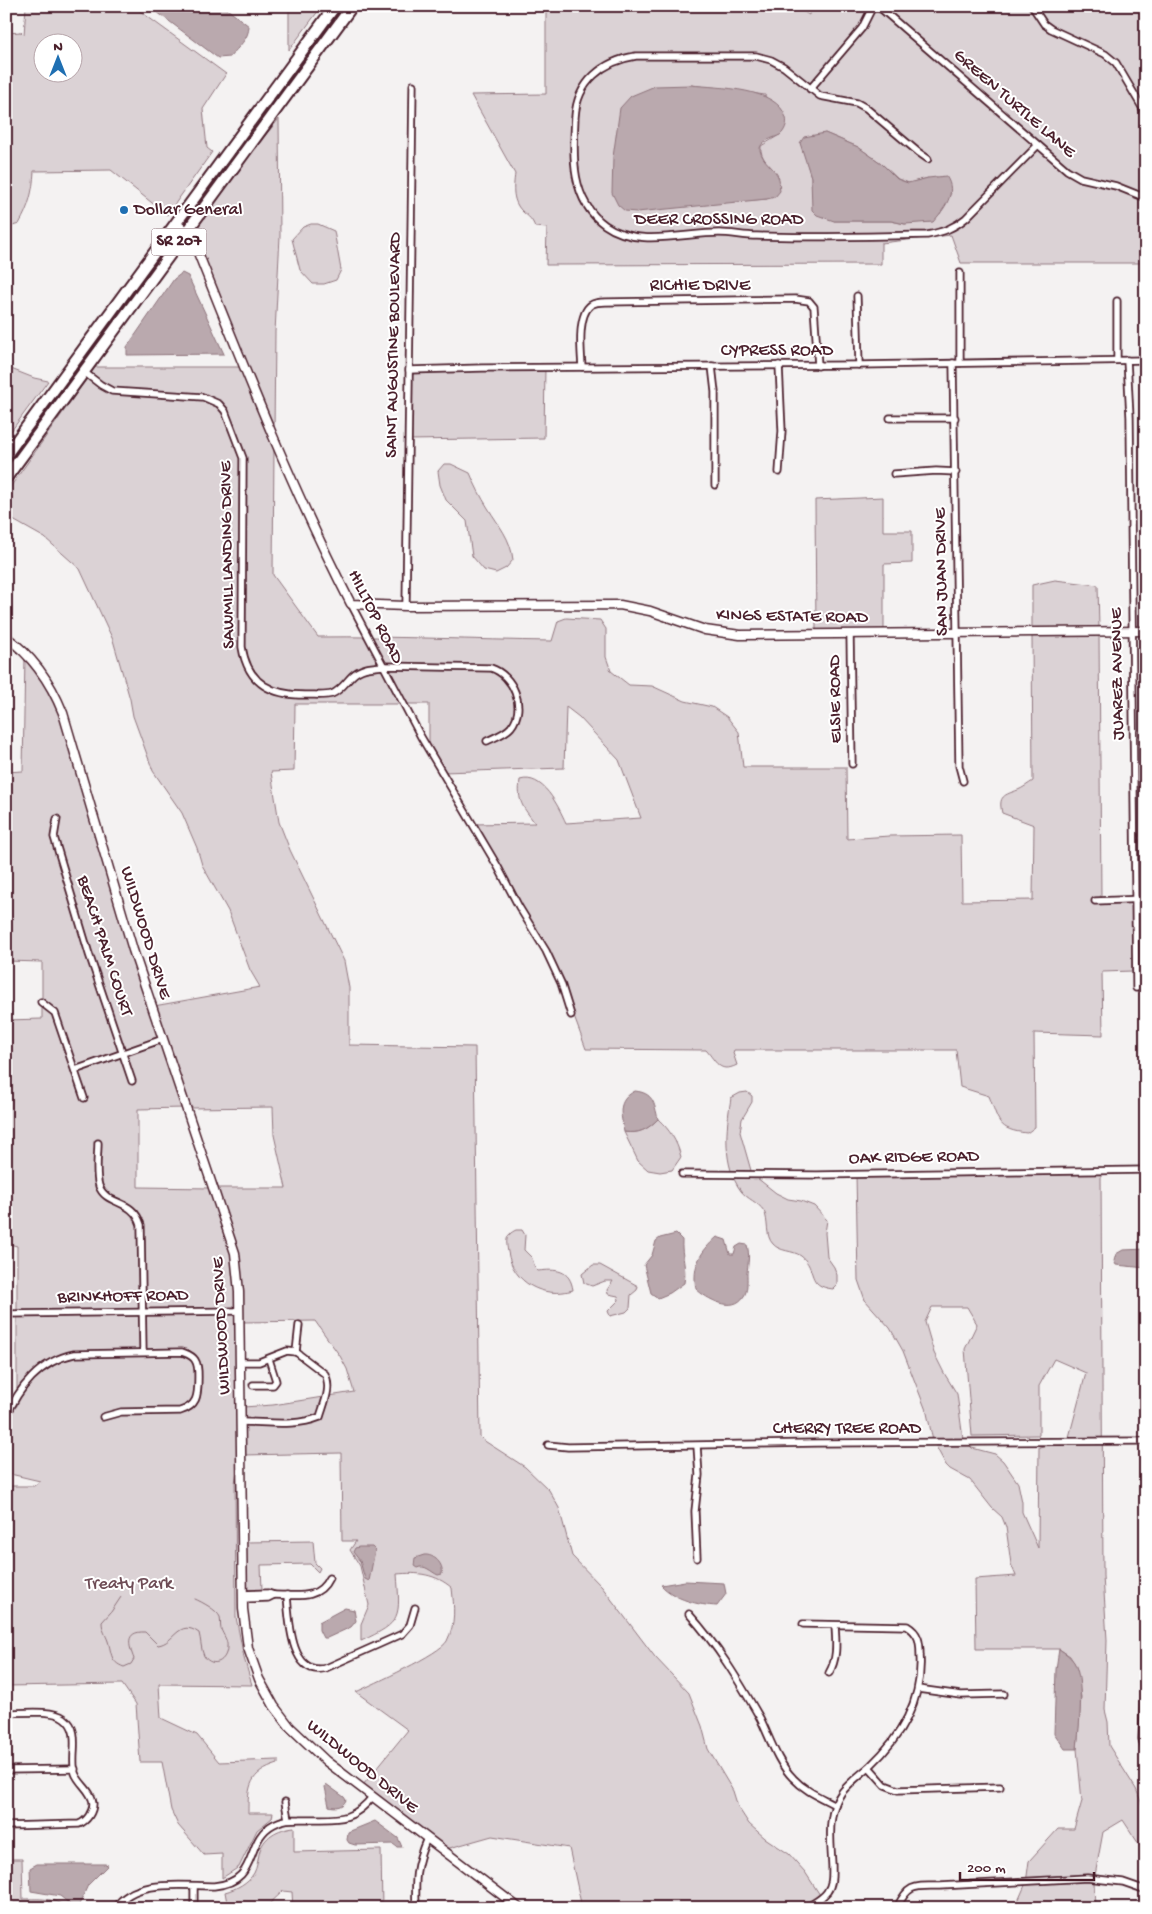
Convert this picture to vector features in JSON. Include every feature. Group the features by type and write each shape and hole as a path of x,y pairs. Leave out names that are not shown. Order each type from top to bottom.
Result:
{"highway":[{"name":"SR 207","path":"6,455 335,6"},
{"name":"SR 207","path":"6,478 352,6"}],"street":[{"path":"810,89 862,28 873,6"},
{"name":"GREEN TURTLE LANE","path":"878,6 1067,170 1081,178 1116,186 1146,198"},
{"path":"1032,6 1044,24 1051,29 1105,54 1116,63 1146,114"},
{"name":"DEER CROSSING ROAD","path":"928,159 866,108 857,103 825,98 810,89 784,67 771,60 756,56 636,56 612,62 592,76 585,84 577,103 575,171 576,182 585,203 605,225 626,234 640,237 718,233 755,236 927,235 941,232 960,222 1038,145"},
{"name":"SAINT AUGUSTINE BOULEVARD","path":"406,606 413,85"},
{"name":"HILLTOP ROAD","path":"176,223 187,232 197,250 273,436 321,546 422,737 546,951 561,983 571,1015"},
{"name":"SAN JUAN DRIVE","path":"960,273 955,418 959,766 963,780"},
{"path":"857,296 859,365"},
{"name":"RICHIE DRIVE","path":"582,367 582,317 586,309 593,304 606,302 795,299 809,302 814,307 818,366"},
{"path":"1117,301 1118,360"},
{"name":"JUAREZ AVENUE","path":"1127,360 1130,417 1136,988"},
{"name":"CYPRESS ROAD","path":"409,370 818,366 1146,360"},
{"path":"779,365 782,431 779,472"},
{"path":"712,366 715,392 715,485"},
{"name":"SAWMILL LANDING DRIVE","path":"84,372 112,391 203,396 219,404 224,412 243,458 244,655 247,665 261,684 269,689 290,695 330,694 339,690 359,670 367,667 486,666 498,670 508,680 517,698 518,709 515,720 508,730 487,741"},
{"path":"890,418 955,418"},
{"path":"894,474 936,471 956,472"},
{"name":"KINGS ESTATE ROAD","path":"351,604 406,606 620,606 640,608 694,627 728,634 1146,631"},
{"name":"ELSIE ROAD","path":"850,634 852,764"},
{"name":"WILDWOOD DRIVE","path":"6,637 24,651 40,670 52,687 60,706 131,943 231,1238 238,1269 242,1596 244,1624 253,1663 274,1706 290,1727 314,1750 519,1908"},
{"name":"BEACH PALM COURT","path":"57,820 54,836 89,954 132,1081"},
{"path":"1095,901 1146,899"},
{"path":"41,1002 55,1013 84,1098"},
{"path":"75,1070 163,1039"},
{"path":"98,1143 98,1180 102,1192 108,1197 130,1207 135,1212 141,1225 143,1352"},
{"name":"OAK RIDGE ROAD","path":"682,1174 817,1175 1146,1170"},
{"name":"BRINKHOFF ROAD","path":"6,1314 239,1311"},
{"path":"296,1352 299,1325"},
{"path":"240,1362 259,1362 287,1351 296,1352 325,1374 328,1379 328,1392 320,1417 309,1422 288,1424 241,1422"},
{"path":"6,1418 22,1386 54,1360 74,1354 182,1352 195,1360 198,1368 198,1392 197,1399 193,1405 180,1410 120,1412 103,1417"},
{"path":"253,1385 273,1385 276,1381 274,1369 269,1359"},
{"name":"CHERRY TREE ROAD","path":"548,1444 568,1447 1146,1441"},
{"path":"697,1446 700,1476 696,1510 697,1558"},
{"path":"242,1596 268,1593 274,1595 316,1593 329,1578"},
{"path":"287,1595 290,1629 298,1656 305,1665 316,1670 326,1668 402,1634 410,1625 415,1608"},
{"path":"689,1614 708,1636 728,1665 761,1720 788,1772 808,1791 835,1804"},
{"path":"803,1624 835,1626 901,1625 912,1629 920,1642 921,1671 918,1689 911,1710 900,1732 869,1767 843,1791 835,1804 830,1822 832,1882 824,1896 806,1908"},
{"path":"829,1673 836,1655 835,1626"},
{"path":"1146,1645 1142,1739 1146,1755"},
{"path":"918,1689 961,1695 1004,1694"},
{"path":"6,1713 54,1714 64,1718 74,1732 75,1769 78,1779 90,1795 93,1804 90,1814 84,1822 66,1826 6,1826"},
{"path":"869,1767 885,1785 898,1790 1000,1787"},
{"path":"6,1770 75,1769"},
{"path":"115,1908 128,1894 141,1888 222,1885 238,1877 247,1867 261,1835 273,1824 288,1820 348,1817 360,1811 373,1796"},
{"path":"285,1802 288,1820"},
{"path":"416,1908 417,1863 427,1838"},
{"path":"897,1908 904,1895 920,1885 940,1886 1093,1878 1123,1882 1146,1891 1144,1908"},
{"path":"194,1886 194,1908"}],"green space":[{"path":"26,6 133,6 226,74 203,109 207,148 212,152 167,215 111,170 34,171 30,199 22,218 19,224 6,228 6,33 21,32 24,35"},
{"path":"289,6 322,6 289,50"},
{"path":"546,6 793,6 809,15 810,6 1146,6 1146,263 961,263 951,235 881,243 881,264 546,265 547,228 535,227 519,208 515,199 515,174 471,95 546,94","holes":["691,85 765,95 781,134 761,146 764,158 777,176 767,199 714,203","825,133 858,147 881,163 898,179 909,183 928,178 951,193 940,214 905,224 891,221 834,221 811,183 801,143"]},
{"path":"279,119 280,236 275,332 274,434 191,234 234,172"},
{"path":"318,224 334,231 341,270 336,280 324,284 313,284 300,270 292,239 303,227"},
{"path":"545,366 544,438 408,440 410,367"},
{"path":"6,367 34,378 48,381 6,438"},
{"path":"95,367 242,367 274,446 273,575 318,637 552,641 558,621 566,618 600,620 606,629 606,657 611,671 629,685 652,686 685,701 712,707 727,717 739,732 743,767 846,767 847,839 889,836 961,835 962,901 1033,900 1034,825 1002,813 1001,807 1003,797 1033,781 1032,635 1099,634 1101,898 1132,899 1132,971 1102,972 1103,1035 1034,1033 1035,1127 1027,1133 1017,1132 1004,1127 1000,1123 989,1096 960,1087 956,1050 734,1050 733,1053 737,1065 726,1068 715,1062 706,1050 586,1049 563,987 473,824 535,823 524,808 519,794 520,780 528,779 536,781 549,792 566,823 641,818 619,760 579,717 566,707 564,768 443,772 429,748 429,704 295,704 294,771 271,772 279,822 290,850 344,961 349,988 349,1045 475,1047 480,1437 525,1467 549,1490 559,1508 572,1556 602,1587 655,1657 689,1693 702,1726 708,1749 733,1791 738,1807 749,1824 765,1838 789,1854 805,1872 820,1895 824,1908 582,1908 569,1848 492,1836 446,1849 363,1785 408,1730 356,1692 420,1661 442,1647 450,1634 453,1621 452,1588 440,1580 426,1575 412,1573 397,1574 399,1600 396,1616 385,1629 361,1641 361,1624 369,1605 360,1566 350,1550 356,1541 342,1541 341,1453 243,1455 243,1407 273,1405 354,1392 347,1369 340,1356 315,1321 242,1322 242,1292 216,1188 286,1188 274,1135 273,1107 189,1108 154,1006 260,987 250,970 228,911 202,865 182,813 153,771 133,716 113,640 80,569 45,538 6,516 6,493"},
{"path":"444,464 451,464 470,473 510,546 513,560 506,568 496,573 484,570 472,556 467,521 446,500 440,485 438,471"},
{"path":"883,497 883,531 912,531 912,563 884,564 884,631 816,632 815,500"},
{"path":"1055,580 1098,585 1099,629 1032,629 1032,585"},
{"name":"Treaty Park","path":"25,656 46,683 61,714 184,1108 138,1109 138,1187 211,1188 229,1239 235,1269 239,1458 235,1483 236,1617 244,1658 252,1685 159,1684 161,1718 197,1735 219,1762 278,1760 278,1764 256,1776 252,1782 249,1795 248,1813 273,1813 272,1818 257,1830 239,1867 222,1878 222,1854 204,1855 178,1825 171,1810 162,1762 140,1762 136,1704 122,1684 6,1686 6,1486 34,1486 40,1481 6,1473 6,1409 17,1406 17,1246 6,1243 6,1020 42,1019 42,962 6,961 6,772 23,771"},
{"path":"747,1092 752,1096 752,1102 742,1119 740,1132 752,1174 776,1193 788,1199 814,1206 827,1220 825,1233 827,1257 837,1275 837,1285 833,1289 824,1287 815,1281 809,1266 801,1256 776,1247 773,1244 769,1237 764,1211 759,1205 743,1194 735,1181 728,1158 729,1110 731,1098 740,1093"},
{"path":"658,1119 672,1136 681,1157 672,1170 660,1172 648,1170 638,1161 624,1132 642,1130"},
{"path":"1101,1172 1103,1576 1107,1640 1105,1710 1108,1722 1109,1746 1136,1789 1146,1814 1146,1855 1123,1820 1103,1832 1094,1881 1095,1908 1015,1908 1026,1883 1029,1861 1058,1829 1074,1829 1082,1801 1077,1749 1081,1697 1075,1665 1070,1656 1059,1649 976,1649 975,1579 1016,1576 1011,1564 1006,1527 1002,1517 992,1508 970,1480 946,1465 933,1441 927,1413 903,1351 890,1328 865,1300 858,1280 856,1174","holes":["932,1307 967,1307 977,1324 965,1349 972,1436 1039,1435 1039,1386 1054,1359 1086,1373 1068,1441 1039,1447 1038,1548 1022,1512 1018,1483 1003,1461 995,1454 972,1448 963,1439 957,1394 934,1353 925,1322"]},
{"path":"516,1230 522,1230 525,1235 524,1250 532,1258 535,1268 538,1271 551,1270 565,1274 569,1278 573,1290 551,1292 541,1290 523,1280 511,1263 507,1248 508,1236"},
{"path":"593,1265 600,1265 638,1286 637,1290 631,1295 630,1308 626,1312 610,1316 608,1311 619,1300 618,1296 608,1294 607,1290 613,1281 605,1281 592,1286 584,1283 582,1274"},
{"path":"313,1541 315,1563 320,1568 318,1572 310,1564 261,1565 262,1590 247,1590 246,1542"},
{"path":"294,1827 294,1852 381,1850 382,1908 293,1908 292,1892 283,1891 265,1908 228,1908 225,1892 241,1885 251,1877 256,1868 264,1842 277,1832"},
{"path":"6,1859 22,1859 23,1899 51,1900 67,1908 6,1908"}],"shaded area":[{"path":"149,6 223,6 249,26 249,31 230,57 218,58"},
{"path":"691,85 746,91 772,100 781,108 786,118 784,130 780,135 764,142 760,147 763,158 777,175 780,191 775,197 767,199 637,212 625,211 618,205 612,193 613,157 620,108 631,96 655,86"},
{"path":"825,133 858,147 881,163 897,179 908,183 946,176 951,189 945,206 933,222 905,224 891,221 834,221 817,215 812,210 811,177 800,143 804,137"},
{"path":"182,273 188,276 224,354 127,355 127,347 174,279"},
{"path":"635,1091 646,1094 652,1099 658,1119 642,1130 624,1132 621,1114 622,1104"},
{"path":"676,1234 682,1240 685,1272 684,1283 670,1293 658,1298 651,1293 644,1265 652,1255 656,1241 660,1238"},
{"path":"717,1237 726,1240 730,1254 734,1254 736,1247 741,1244 747,1245 748,1249 746,1291 739,1301 733,1304 720,1303 696,1289 696,1266 706,1248"},
{"path":"1146,1249 1146,1268 1116,1265 1114,1261 1116,1254 1123,1250"},
{"path":"372,1547 375,1550 369,1581 365,1579 360,1561 353,1552 355,1548"},
{"path":"424,1555 435,1558 440,1563 442,1574 438,1575 425,1568 414,1566 415,1558"},
{"path":"685,1581 724,1583 726,1594 717,1606 702,1604 680,1598 661,1585"},
{"path":"345,1608 354,1610 356,1621 351,1627 323,1638 319,1630 319,1622"},
{"path":"1059,1649 1074,1662 1079,1681 1080,1717 1077,1749 1065,1749 1054,1733 1056,1669"},
{"path":"326,1784 344,1797 346,1800 341,1806 329,1806"},
{"path":"375,1821 398,1838 402,1847 397,1847 393,1844 355,1845 349,1843 347,1840 348,1832"},
{"path":"37,1864 108,1865 88,1885 78,1907 75,1908 60,1896 31,1891 30,1868"}],"waterway":[{"path":"121,1597 102,1622 112,1657 116,1663 124,1667 131,1664 134,1659 130,1644 131,1637 134,1634 145,1632 158,1645 186,1628 199,1633 204,1656 211,1662 219,1662 225,1656 227,1644 221,1629 220,1617 213,1609 195,1599"}],"place":[{"name":"Dollar General","path":"124,210"}]}
